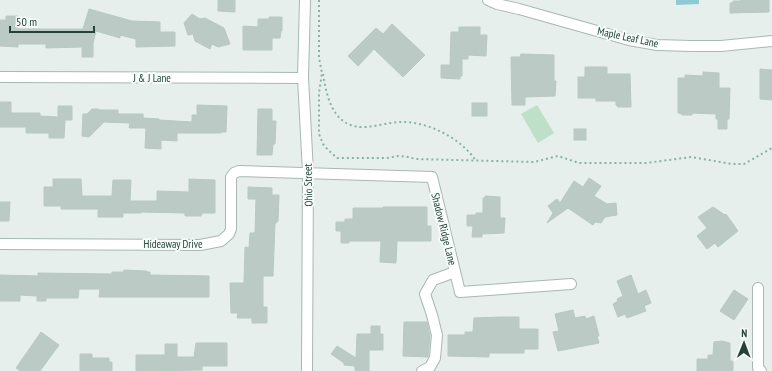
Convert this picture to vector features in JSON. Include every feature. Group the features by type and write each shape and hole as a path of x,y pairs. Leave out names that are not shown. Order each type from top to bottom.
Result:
{"street":[{"name":"Ohio Street","path":"304,0 303,78 308,172 307,371"},
{"name":"Maple Leaf Lane","path":"488,0 497,4 629,40 658,45 720,46 772,41"},
{"name":"J & J Lane","path":"0,77 303,78"},
{"name":"Hideaway Drive","path":"0,244 213,244 226,238 231,229 231,177 234,173 239,171 308,172"},
{"name":"Shadow Ridge Lane","path":"308,172 432,177 460,292 571,284"},
{"path":"422,371 430,367 435,358 437,336 425,294 434,280 455,272"},
{"path":"758,288 758,368 761,371"}],"path":[{"path":"319,0 319,58 326,94 332,109 339,118 353,126 365,127 404,122 419,124 455,139 472,155 476,161"},
{"path":"322,73 318,93 319,134 323,144 337,158 387,158 398,156 416,159 534,162 558,156 579,163 646,163 691,157 732,164 744,164 772,148"}],"green space":[{"path":"537,105 554,133 538,143 521,114"}],"water":[{"path":"676,0 699,0 699,4 676,5"}],"building":[{"path":"218,0 235,0 235,12 218,11"},
{"path":"741,0 769,0 769,12 730,13 730,3"},
{"path":"89,9 132,21 160,22 160,32 175,32 175,46 136,47 136,39 120,35 120,38 96,31 93,43 93,57 82,57 82,47 46,48 46,44 18,44 18,47 0,46 0,20 6,20 6,16 18,16 18,29 83,29"},
{"path":"192,14 200,19 205,18 224,28 230,44 218,47 212,44 210,49 195,41 193,34 188,35 184,23"},
{"path":"269,17 282,17 282,31 280,38 272,38 272,50 243,50 243,26 258,27 258,19 269,19"},
{"path":"392,24 425,55 403,77 374,49 358,66 348,56 376,28 383,34"},
{"path":"459,27 480,27 480,35 487,35 486,56 468,55 468,59 462,59 462,76 460,76 460,79 441,78 441,65 450,65 451,32 459,32"},
{"path":"521,54 554,55 554,81 556,81 555,96 525,97 525,105 512,105 511,57 520,57"},
{"path":"585,67 607,67 607,74 630,74 631,107 618,107 616,105 616,101 596,101 596,98 578,98 578,77 585,77"},
{"path":"760,69 772,70 772,100 760,99"},
{"path":"703,72 719,73 719,88 730,88 729,119 727,119 727,129 718,129 718,119 716,119 716,114 692,113 692,115 682,115 678,113 678,78 685,78 685,75 703,76"},
{"path":"0,102 11,102 11,113 40,113 40,116 58,117 58,106 72,106 72,120 65,120 64,138 49,138 49,133 26,133 26,127 0,127"},
{"path":"472,103 487,103 487,116 472,116"},
{"path":"197,105 227,106 226,132 177,133 177,141 161,140 161,149 145,148 146,128 129,128 130,123 104,122 89,137 82,136 83,114 87,114 92,109 118,110 118,114 143,114 143,118 192,122 192,115 197,115"},
{"path":"258,109 272,109 272,121 276,121 275,144 273,144 272,155 257,155"},
{"path":"574,129 586,129 586,140 574,140"},
{"path":"589,178 601,186 594,196 607,204 616,203 617,215 605,217 601,223 595,222 593,225 568,208 547,223 553,213 548,206 557,199 560,203 574,181 583,187"},
{"path":"53,179 81,179 82,196 112,196 113,180 131,180 130,201 157,201 157,191 189,192 189,179 215,180 215,213 202,213 201,216 185,216 185,213 141,212 123,213 123,217 98,217 98,209 61,209 61,206 44,206 44,187 53,187"},
{"path":"248,187 272,188 272,195 279,195 278,221 275,224 273,276 263,276 263,307 267,307 267,323 252,323 252,318 237,318 238,313 231,313 230,283 244,283 245,247 249,248 250,233 255,233 256,199 248,199"},
{"path":"485,196 500,197 500,218 505,218 504,233 482,234 482,237 472,237 473,226 467,226 467,215 483,213 483,198 485,198"},
{"path":"0,202 10,202 9,221 0,221"},
{"path":"427,207 427,226 431,226 431,241 397,241 396,263 380,262 381,241 349,241 349,243 341,243 341,231 336,231 336,222 345,222 345,219 353,219 353,208"},
{"path":"713,207 725,215 726,214 738,231 718,247 715,243 707,249 697,236 707,228 698,217"},
{"path":"124,270 147,271 150,272 150,275 209,276 209,297 99,297 100,289 79,289 78,298 46,298 46,301 37,301 37,296 20,295 20,301 0,301 0,275 38,276 38,273 112,274 112,272 124,272"},
{"path":"631,275 638,294 646,290 651,303 644,306 646,311 627,318 625,314 618,317 613,304 618,301 617,299 623,296 617,281"},
{"path":"734,290 748,299 734,320 720,311"},
{"path":"573,310 575,318 585,316 586,319 594,316 599,336 597,336 599,343 558,351 553,332 559,331 555,314"},
{"path":"519,317 519,329 538,329 538,349 524,349 524,353 489,353 489,357 448,356 448,335 465,335 465,332 473,332 474,318"},
{"path":"404,322 427,322 430,336 428,357 403,356"},
{"path":"371,326 380,326 380,334 383,334 383,350 369,350 369,371 355,371 355,366 344,365 344,363 331,354 337,346 356,358 357,334 371,334"},
{"path":"41,332 59,345 40,371 21,371 16,368"},
{"path":"722,341 730,343 730,361 733,361 733,371 697,371 697,359 708,359 708,355 713,355 714,342"},
{"path":"196,343 227,343 227,366 202,366 202,370 136,371 136,355 165,355 165,344 177,344 177,357 194,357"},
{"path":"80,354 92,354 92,358 109,358 109,362 112,362 112,371 80,371"}]}
